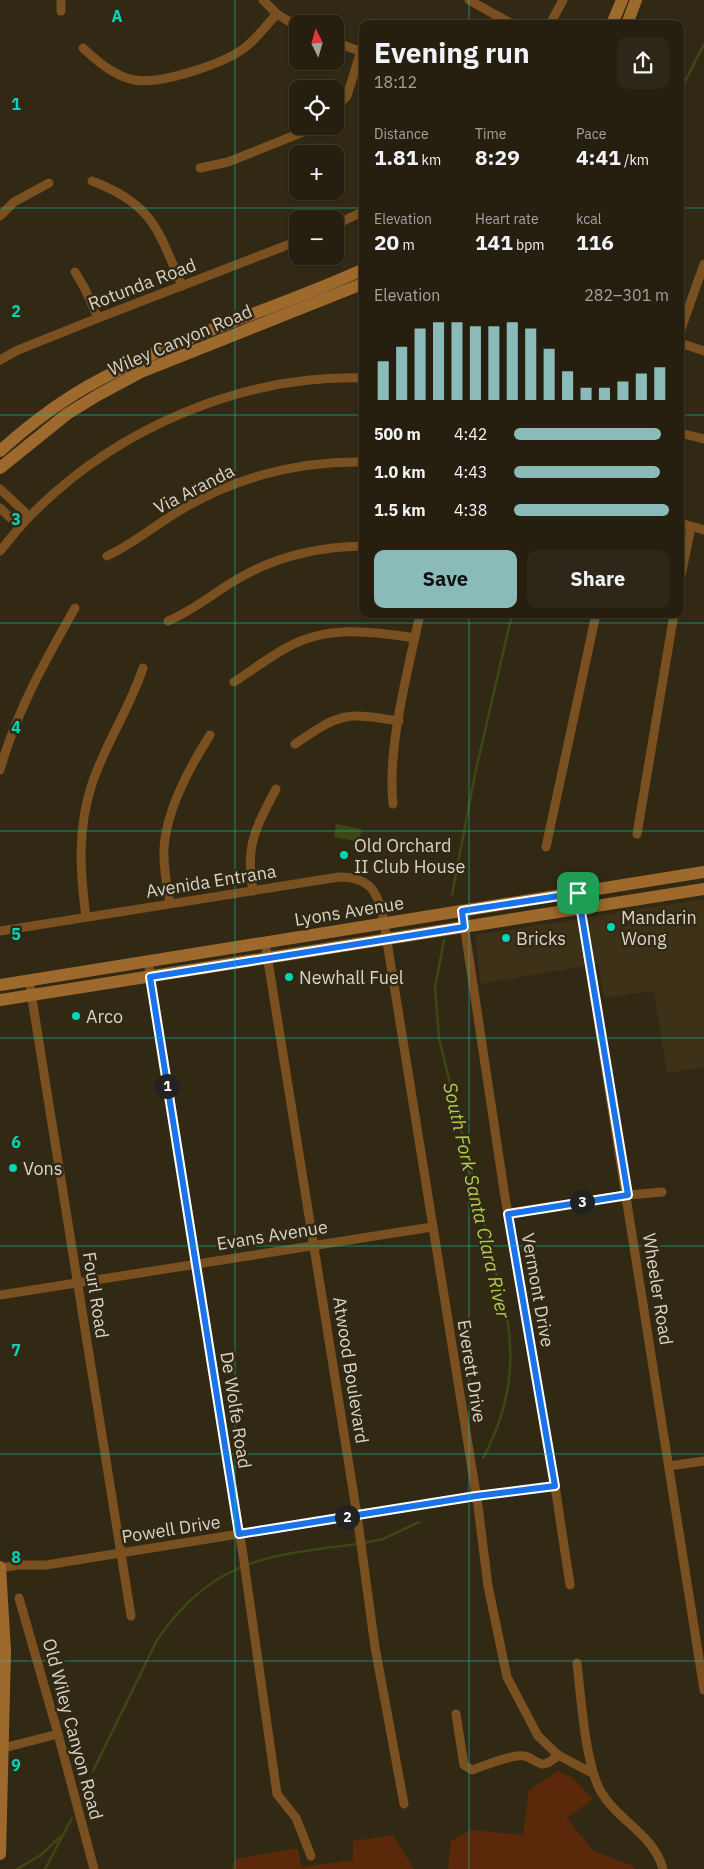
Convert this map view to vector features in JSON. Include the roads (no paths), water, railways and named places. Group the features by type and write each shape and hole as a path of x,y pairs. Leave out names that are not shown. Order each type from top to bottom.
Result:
{"main road":[{"path":"614,20 622,0"},
{"path":"628,20 636,0"},
{"name":"Wiley Canyon Road","path":"0,451 38,418 70,396 105,376 154,353 359,271"},
{"name":"Wiley Canyon Road","path":"0,468 67,414 98,394 141,372 359,285"},
{"name":"Lyons Avenue","path":"3,985 704,872"},
{"name":"Lyons Avenue","path":"0,1000 704,889"},
{"path":"0,1567 5,1651 1,1748 0,1854"}],"street":[{"path":"61,0 61,11"},
{"path":"263,0 277,14 289,21"},
{"path":"469,0 505,20"},
{"path":"552,20 562,0"},
{"path":"82,48 111,71 132,80 151,81 176,77 247,46 277,14"},
{"path":"344,45 359,50"},
{"path":"344,99 347,96 359,60"},
{"path":"200,168 228,162 296,135"},
{"path":"92,181 112,188 134,202 149,216 159,232 182,286"},
{"path":"0,216 14,202 49,183"},
{"path":"344,220 359,213"},
{"name":"Rotunda Road","path":"0,360 18,350 98,318 289,244"},
{"path":"684,321 704,264"},
{"path":"75,272 98,318"},
{"path":"684,344 704,351"},
{"path":"0,551 29,516 64,485 106,455 158,424 250,390 313,380 359,378"},
{"path":"684,434 704,439"},
{"name":"Via Aranda","path":"107,556 126,548 172,515 225,488 283,469 334,462 359,462"},
{"path":"0,489 29,516"},
{"path":"0,508 20,527"},
{"path":"684,525 704,530"},
{"path":"684,561 691,527"},
{"path":"168,621 188,612 232,582 266,564 303,552 359,546"},
{"path":"0,770 7,744 25,701 76,608"},
{"path":"393,804 391,784 399,721 419,618"},
{"path":"546,847 595,618"},
{"path":"637,834 673,618"},
{"path":"234,682 287,648 316,636 340,631 369,631 415,638"},
{"path":"86,917 80,858 83,818 92,783 137,687 143,668"},
{"path":"295,744 327,722 342,717 359,714 399,721"},
{"path":"170,903 164,849 168,827 178,796 210,735"},
{"path":"253,892 249,853 256,827 276,789"},
{"name":"Avenida Entrana","path":"0,931 339,877 355,878 367,884 378,896 387,939"},
{"name":"Wheeler Road","path":"578,893 628,1195 704,1690"},
{"name":"Vermont Drive","path":"462,911 508,1214 555,1486 570,1585"},
{"name":"Everett Drive","path":"387,939 476,1496 488,1586 506,1677 538,1736 558,1755 592,1773"},
{"name":"Atwood Boulevard","path":"266,942 363,1552 375,1648 404,1804"},
{"name":"De Wolfe Road","path":"148,961 246,1574 277,1794 296,1818 311,1856"},
{"name":"Fourl Road","path":"28,980 131,1616"},
{"path":"508,1214 628,1195 662,1192"},
{"name":"Evans Avenue","path":"0,1295 432,1227"},
{"path":"669,1466 704,1461"},
{"name":"Powell Drive","path":"0,1567 46,1565 476,1496 555,1486"},
{"name":"Old Wiley Canyon Road","path":"19,1598 94,1869"},
{"path":"576,1663 592,1773 609,1803 640,1830 655,1847 663,1869"},
{"path":"456,1714 464,1765 472,1770 516,1756 530,1758 540,1765 545,1765 558,1755"},
{"path":"1,1748 58,1734"}],"waterway":[{"name":"South Fork Santa Clara River","path":"684,83 704,44"},
{"name":"South Fork Santa Clara River","path":"452,895 475,774 511,618"},
{"name":"South Fork Santa Clara River","path":"444,940 435,988 439,1038 510,1337 510,1373 504,1408 483,1458"},
{"name":"South Fork Santa Clara River","path":"363,1543 383,1539 419,1522"},
{"name":"South Fork Santa Clara River","path":"93,1771 157,1640 178,1613 199,1592 221,1577 245,1566 270,1558 296,1552 358,1544"},
{"name":"South Fork Santa Clara River","path":"45,1869 72,1818"},
{"path":"17,1869 41,1855 61,1836"}],"place":[{"name":"Old Orchard II Club House","path":"344,855"},
{"name":"Mandarin Wong","path":"611,927"},
{"name":"Bricks","path":"506,938"},
{"name":"Newhall Fuel","path":"289,977"},
{"name":"Arco","path":"76,1016"},
{"name":"Vons","path":"13,1168"}]}
